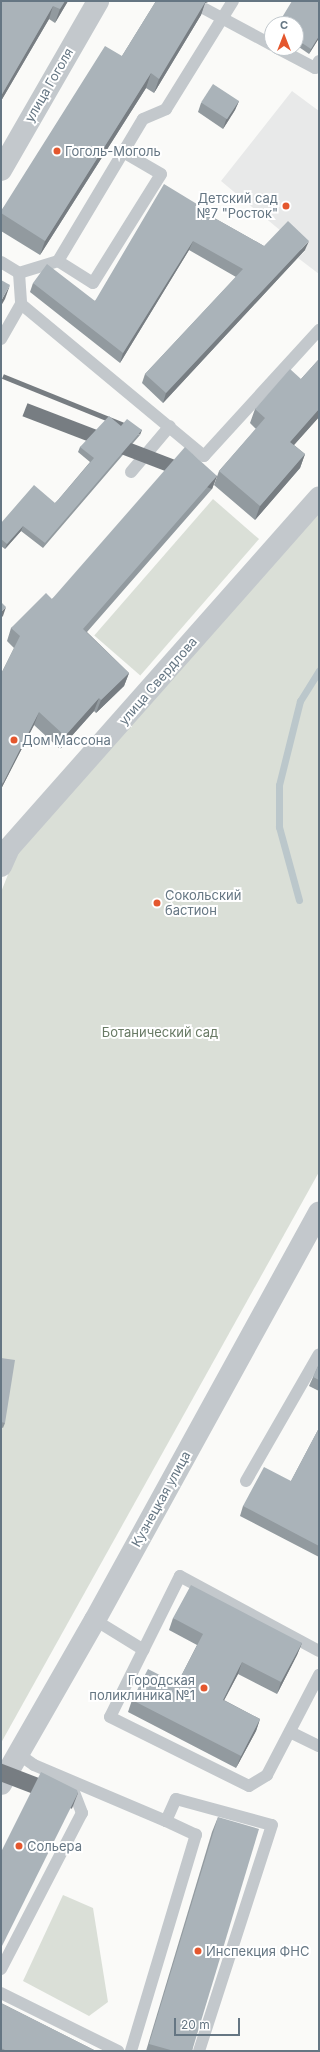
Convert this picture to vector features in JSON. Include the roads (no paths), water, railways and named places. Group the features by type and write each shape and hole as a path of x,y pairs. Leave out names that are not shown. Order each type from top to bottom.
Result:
{"street":[{"name":"улица Гоголя","path":"1,170 98,1"},
{"name":"улица Свердлова","path":"4,853 319,497"},
{"name":"Кузнецкая улица","path":"1,1784 17,1753 95,1620 319,1212"}],"lane":[{"path":"1,262 19,273 58,261 143,119 166,109 233,1"},
{"path":"205,9 264,41"},
{"path":"292,56 315,68 319,61"},
{"path":"58,261 93,283 161,174 123,152"},
{"path":"1,339 21,304 19,273"},
{"path":"21,304 170,426 204,456 319,330"},
{"path":"131,472 170,426"},
{"path":"246,1481 319,1354"},
{"path":"319,1651 180,1576 110,1717 249,1786 267,1775 319,1676"},
{"path":"95,1620 144,1650"},
{"path":"290,1732 319,1746"},
{"path":"17,1753 34,1766 70,1780 196,1835 131,2051"},
{"path":"1,1969 82,1813 70,1780"},
{"path":"166,1821 176,1799 272,1825 199,2051"},
{"path":"1,1993 118,2051"}],"waterway":[{"path":"299,900 279,827 279,785 300,701 319,671"}],"place":[{"name":"Гоголь-Моголь","path":"57,151"},
{"name":"Детский сад №7 \"Росток\"","path":"286,206"},
{"name":"Дом Масcона","path":"14,740"},
{"name":"Сокольский бастион","path":"157,903"},
{"name":"Городская поликлиника №1","path":"204,1688"},
{"name":"Сольера","path":"19,1846"},
{"name":"Инспекция ФНС","path":"198,1951"}],"park label":[{"name":"Ботанический сад","path":"160,1032"}]}
